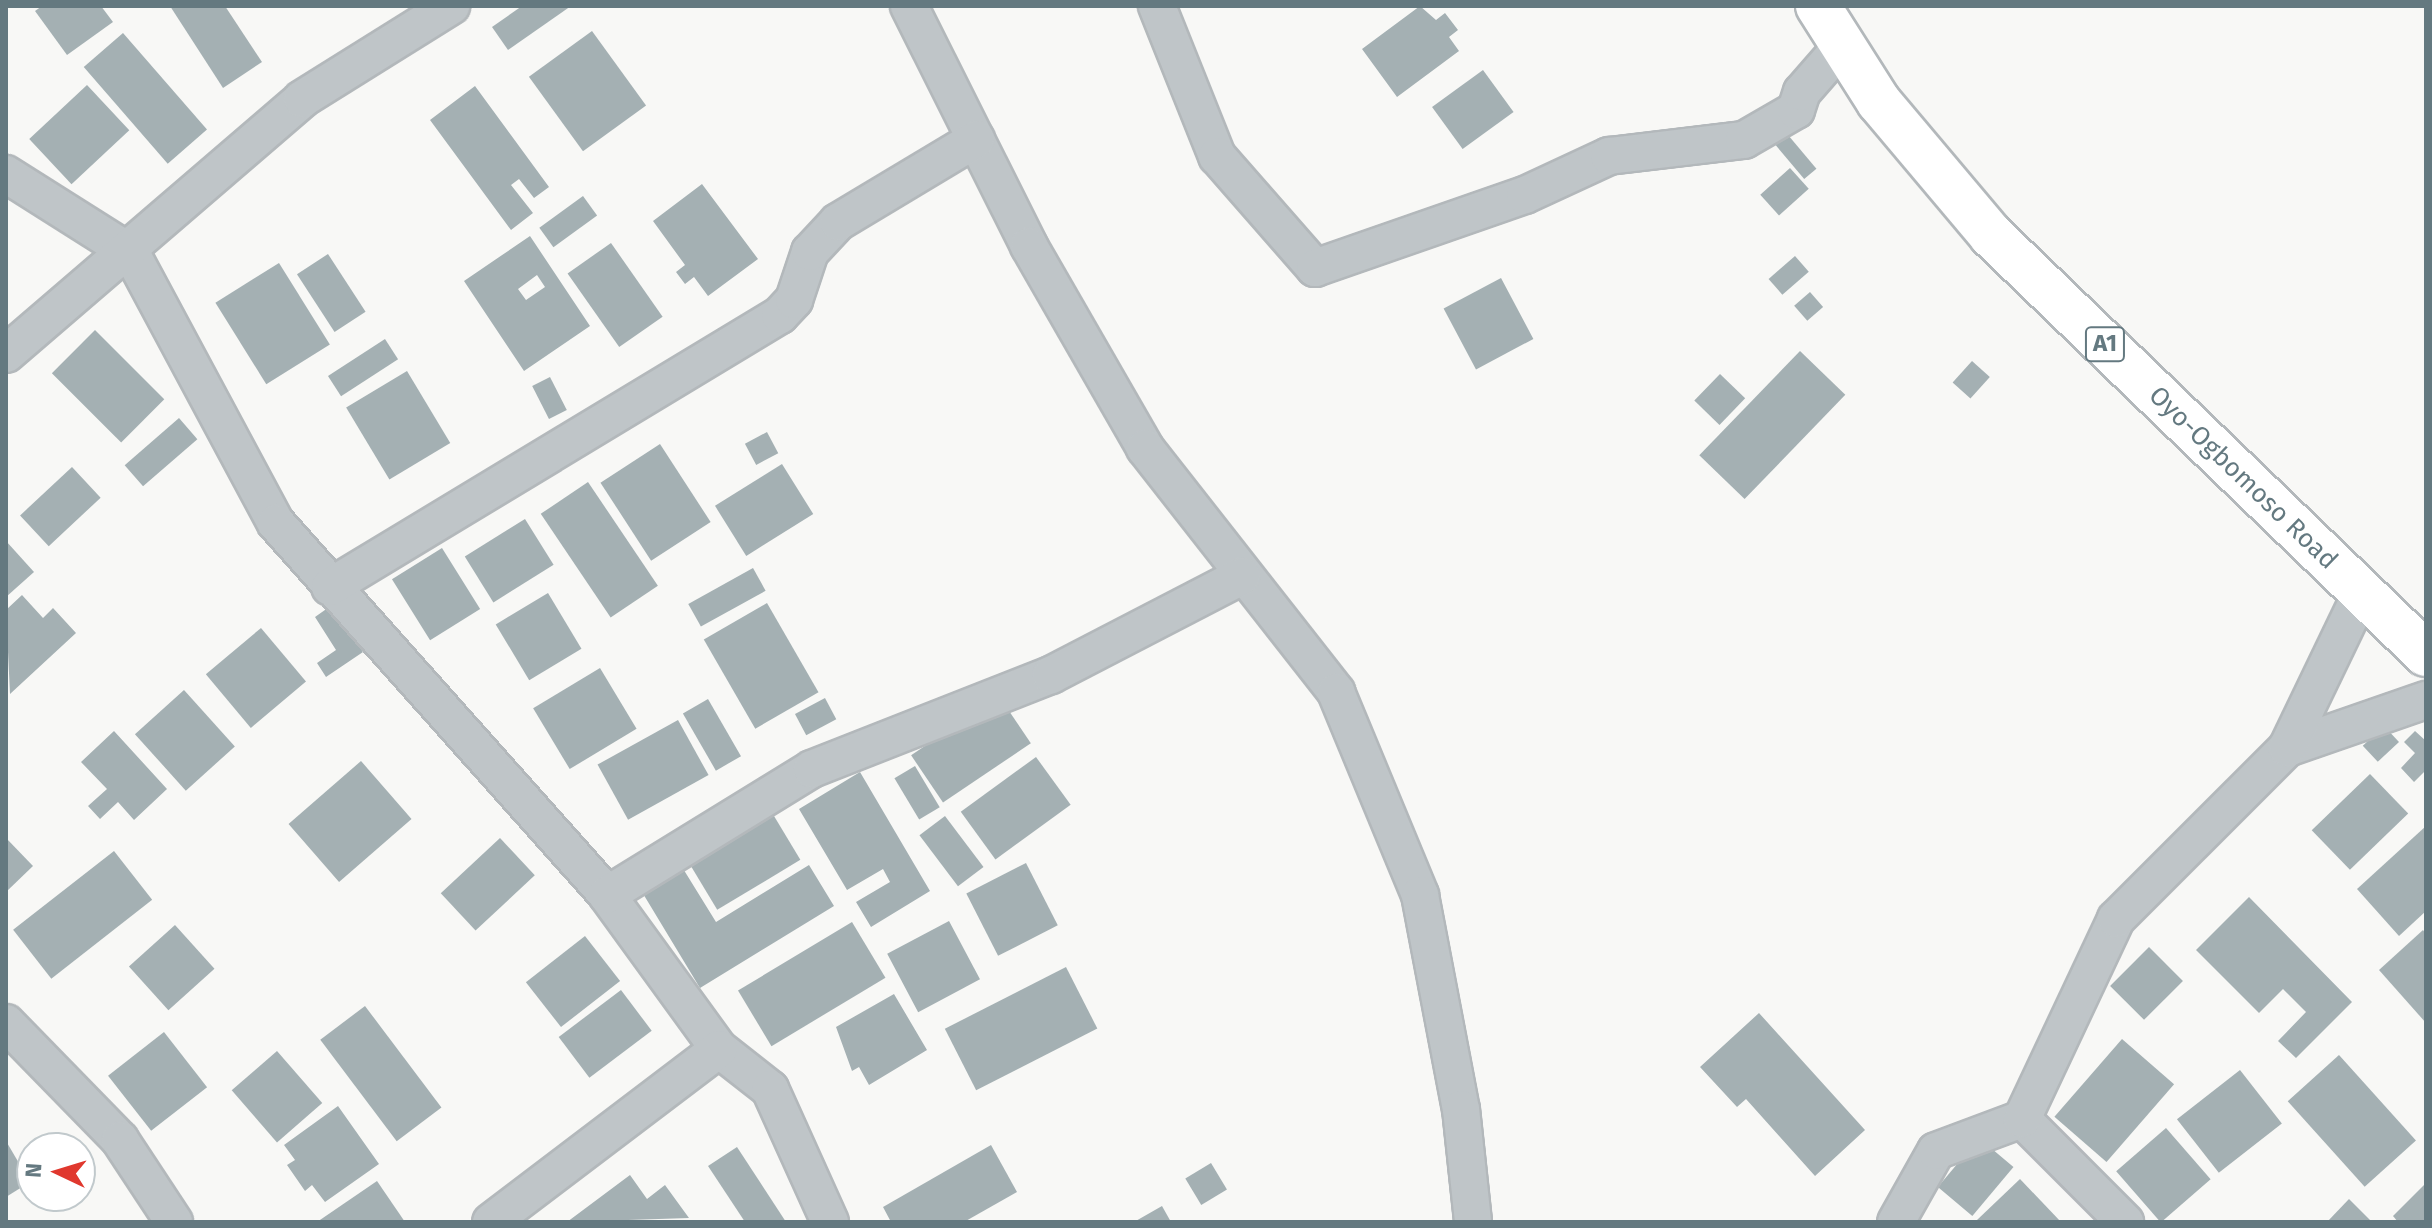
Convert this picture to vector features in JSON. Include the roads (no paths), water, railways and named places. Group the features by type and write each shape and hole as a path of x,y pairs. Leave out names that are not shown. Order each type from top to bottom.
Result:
{"highway":[{"name":"Oyo-Ogbomoso Road","path":"1818,6 1879,102 1991,235 2426,654"}],"street":[{"path":"6,354 131,253 302,99 451,6"},
{"path":"909,6 1104,380 1242,576 1336,692 1402,839 1461,1109 1473,1222"},
{"path":"1157,6 1217,156 1315,268 1525,195 1609,156 1744,140 1796,110 1802,92 1843,45"},
{"path":"330,587 780,315 794,300 810,252 838,222 976,139"},
{"path":"6,174 131,253 276,523 330,587 419,678 607,895 719,1049 784,1109 830,1222"},
{"path":"607,895 812,769 1051,675 1242,576"},
{"path":"1896,1222 1936,1151 2022,1119 2116,919 2287,748 2362,592"},
{"path":"2287,748 2426,700"},
{"path":"10,1033 120,1140 174,1222"},
{"path":"491,1222 719,1049"},
{"path":"2022,1119 2125,1222"}]}
